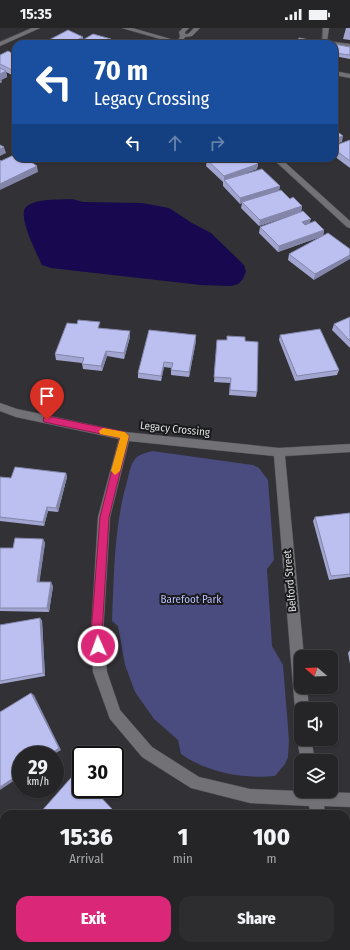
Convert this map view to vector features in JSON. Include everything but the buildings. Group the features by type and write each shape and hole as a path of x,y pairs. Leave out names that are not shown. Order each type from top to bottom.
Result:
{"street":[{"path":"4,42 36,28"},
{"path":"125,28 171,40"},
{"path":"338,74 350,76"},
{"path":"280,162 350,225"},
{"name":"Legacy Crossing","path":"0,407 16,413 125,436 279,452 350,448"},
{"path":"125,436 104,517 97,634 100,672 115,714 147,752 196,783 250,796 294,795"},
{"name":"Belford Street","path":"279,452 301,702"},
{"path":"314,798 317,810"},
{"path":"335,798 350,800"}],"lane":[{"path":"182,40 182,32 186,28"},
{"path":"183,36 190,35 197,28"},
{"path":"324,40 326,28"},
{"path":"338,44 350,46"}],"green space":[{"name":"Barefoot Park","path":"152,451 253,465 259,468 268,480 274,560 267,569 272,646 283,665 289,740 288,757 285,764 275,776 263,777 226,773 191,761 181,754 178,740 154,719 135,692 125,665 118,626 112,621 114,567 117,531 123,495 131,466 138,456"}],"shaded area":[{"path":"72,199 83,202 142,203 169,208 211,233 244,265 246,271 243,279 238,284 231,286 201,285 51,268 42,265 32,244 26,226 24,212 26,207 36,202"}],"slow traffic":[{"path":"103,431 125,436 115,471"}],"route":[{"path":"47,420 125,436 104,517 97,634 98,646"}]}
